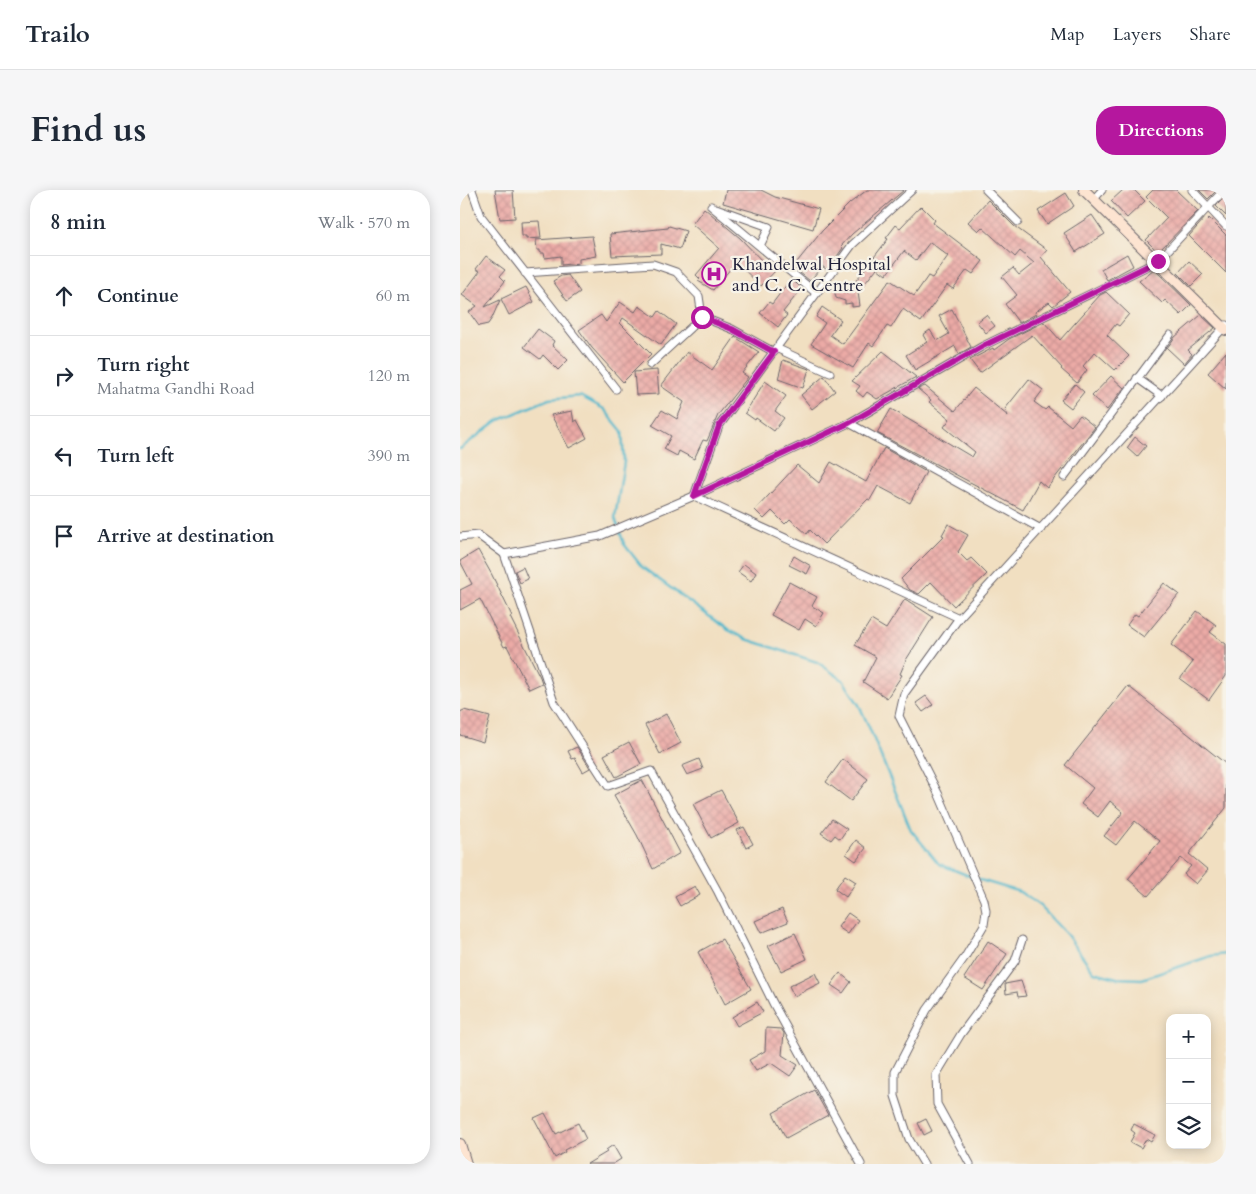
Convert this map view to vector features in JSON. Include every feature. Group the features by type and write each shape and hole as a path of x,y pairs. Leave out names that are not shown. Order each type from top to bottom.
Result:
{"street":[{"path":"472,190 481,216 616,389"},
{"path":"694,496 719,426 852,245 912,190"},
{"path":"986,190 1018,222"},
{"path":"924,1164 906,1130 895,1096 894,1072 926,1010 965,957 984,925 986,911 984,900 966,855 939,795 899,716 904,694 958,618 1225,328 1084,190"},
{"path":"1094,199 1102,190"},
{"path":"1192,190 1226,226"},
{"path":"504,554 600,536 694,496 849,423 983,346 1158,261 1224,190"},
{"path":"760,246 769,227 711,206 816,293"},
{"path":"526,273 653,264 676,272 699,296 702,317"},
{"path":"702,317 830,373"},
{"path":"650,365 702,317"},
{"path":"1064,477 1170,335"},
{"path":"1137,378 1162,396"},
{"path":"849,423 1041,529"},
{"path":"694,496 958,618"},
{"path":"460,537 478,535 504,554 554,702 608,786 651,771 717,890 773,1003 861,1164"},
{"path":"970,1164 937,1104 936,1075 961,1034 1015,961 1022,940"},
{"path":"460,1144 466,1164"}],"building":[{"path":"495,190 513,190 515,218 500,219"},
{"path":"726,190 761,190 775,197 819,209 813,229 723,203"},
{"path":"867,190 904,190 852,234 841,246 843,248 827,270 822,266 810,281 793,267 822,231 850,203"},
{"path":"1123,190 1134,190 1145,201 1127,218 1111,201"},
{"path":"1153,190 1176,190 1198,211 1158,252 1146,240 1167,218 1146,197"},
{"path":"1199,190 1217,190 1208,199"},
{"path":"1066,193 1074,206 1047,224 1038,211"},
{"path":"1226,196 1226,216 1216,206"},
{"path":"988,200 1014,226 1047,250 1041,257 1070,292 1053,306 1049,302 1035,312 1036,314 1019,323 1005,304 1017,295 1002,277 1013,268 1019,275 1034,263 1020,251 1015,257 982,227 978,231 968,222"},
{"path":"921,206 935,220 933,223 983,261 973,274 967,270 953,289 947,285 921,322 903,309 891,328 887,326 873,346 869,343 853,368 811,344 825,323 816,317 822,307 841,320 830,335 843,344 890,280 914,296 928,276 932,278 948,256 930,242 916,260 904,251 886,275 877,268 858,292 860,306 852,307 852,303 845,304 845,301 836,298 834,289 835,286 854,283 888,239 886,238 896,225 900,228"},
{"path":"704,208 740,238 764,263 765,261 776,270 761,286 736,262 713,290 698,281 700,279 696,275 719,248 692,224"},
{"path":"1092,215 1105,234 1076,252 1064,233"},
{"path":"1205,218 1207,220 1209,218 1226,235 1226,273 1189,236"},
{"path":"539,221 541,238 526,239 526,236 522,236 521,222"},
{"path":"669,226 686,231 680,249 661,244 661,254 612,256 610,234 668,228"},
{"path":"592,236 596,256 579,259 579,263 561,265 561,256 545,258 544,253 540,253 540,250 537,250 536,240"},
{"path":"1127,254 1133,266 1107,280 1101,269"},
{"path":"486,256 505,270 500,276 505,281 485,307 500,300 492,318 488,324 479,326 469,312 477,306 462,295 480,271 476,269"},
{"path":"1189,261 1203,274 1191,286 1178,273"},
{"path":"1154,269 1191,305 1181,315 1165,300 1162,303 1139,281"},
{"path":"568,275 580,292 567,301 553,281 561,276"},
{"path":"791,279 802,288 783,312 787,315 778,327 760,313 769,302 772,304"},
{"path":"526,287 534,302 509,315 501,299"},
{"path":"1106,292 1129,314 1119,326 1116,324 1107,335 1129,356 1115,370 1095,352 1083,366 1087,370 1077,383 1061,369 1032,335 980,373 970,360 993,348 994,350 1009,339 1044,322 1060,340 1100,295"},
{"path":"620,302 635,312 639,306 655,317 659,311 676,324 661,345 623,318 620,323 651,354 623,382 592,348 579,330 601,315 606,322"},
{"path":"952,309 971,347 959,354 955,346 915,370 906,355 927,342 923,335 930,330 937,341 949,334 939,316"},
{"path":"986,315 995,326 986,333 977,322"},
{"path":"1201,315 1215,328 1188,350 1192,354 1184,364 1167,348 1175,337"},
{"path":"538,329 554,341 552,345 568,360 558,370 543,355 540,359 524,347"},
{"path":"735,337 759,352 742,373 748,377 718,415 707,441 703,440 694,459 679,451 677,456 664,449 671,436 652,425 662,410 677,419 684,402 661,386 687,352 712,370"},
{"path":"883,351 916,377 877,399 867,392 863,397 856,391 860,386 852,381"},
{"path":"1226,352 1226,389 1208,373"},
{"path":"783,360 809,369 803,388 778,379"},
{"path":"657,370 659,394 636,395 634,372"},
{"path":"824,376 835,391 812,409 801,395"},
{"path":"1111,376 1124,388 1107,410 1092,396"},
{"path":"1029,379 1043,390 1034,402 1045,410 1048,407 1071,426 1080,415 1095,427 1047,488 1039,481 1023,510 877,433 891,409 972,457 975,452 944,427 950,419 929,402 931,400 918,389 925,386 955,411 974,388 1008,416 1005,409"},
{"path":"765,381 786,396 775,411 784,418 774,431 756,418 755,420 745,413"},
{"path":"1075,384 1084,392 1071,408 1061,400"},
{"path":"572,411 574,422 577,420 587,438 569,448 551,415"},
{"path":"1135,437 1146,446 1137,457 1127,448"},
{"path":"884,448 926,472 910,503 878,486 870,500 868,499 824,544 810,530 807,534 790,519 785,524 772,511 764,519 755,510 797,465 819,483 831,462 866,482"},
{"path":"948,524 968,535 958,552 967,561 971,558 987,574 954,606 931,582 919,594 910,590 901,579 944,536 942,535"},
{"path":"478,550 492,575 512,616 510,617 540,677 542,683 529,689 507,646 504,647 480,599 460,610 460,590 472,584 460,561"},
{"path":"794,556 811,566 807,574 789,565"},
{"path":"744,564 756,573 751,581 738,572"},
{"path":"523,567 528,579 520,583 515,571"},
{"path":"789,582 817,597 812,606 824,613 816,626 805,619 799,630 771,615"},
{"path":"1164,583 1179,594 1144,637 1127,625 1135,614 1138,616"},
{"path":"905,599 933,617 906,660 900,674 902,675 887,698 863,682 876,657 855,645 871,620 886,629"},
{"path":"1197,611 1216,625 1210,632 1226,644 1226,676 1209,700 1180,679 1193,662 1171,645"},
{"path":"1128,686 1226,764 1226,808 1189,854 1208,870 1196,884 1184,874 1191,866 1181,858 1148,896 1128,879 1160,841 1135,821 1116,845 1104,836 1123,812 1110,801 1098,817 1081,804 1093,788 1065,765"},
{"path":"926,696 933,705 923,712 916,703"},
{"path":"464,710 490,717 483,742 460,735 460,712"},
{"path":"666,714 681,743 660,754 645,725"},
{"path":"629,742 641,764 616,777 604,755"},
{"path":"577,747 590,768 583,772 575,758 572,759 568,751"},
{"path":"699,759 703,769 687,775 682,766"},
{"path":"843,759 868,779 851,801 826,782"},
{"path":"642,780 680,853 653,869 637,835 614,795"},
{"path":"721,790 739,823 711,838 693,804"},
{"path":"832,819 847,829 840,839 835,835 831,840 821,833"},
{"path":"744,827 753,844 746,848 737,830"},
{"path":"856,840 866,848 856,861 846,854"},
{"path":"845,875 856,882 846,897 835,889"},
{"path":"695,886 700,895 680,906 675,897"},
{"path":"782,909 788,922 761,933 755,921"},
{"path":"848,913 858,920 848,934 838,927"},
{"path":"795,933 807,959 781,971 768,946"},
{"path":"722,939 751,989 725,1004 698,952"},
{"path":"988,941 1007,954 983,990 964,978"},
{"path":"815,973 820,983 794,996 789,986"},
{"path":"840,973 851,982 843,993 831,985"},
{"path":"1021,981 1026,996 1018,997 1017,992 1006,994 1005,984"},
{"path":"757,1002 763,1012 737,1026 732,1017"},
{"path":"766,1028 781,1029 784,1033 782,1055 798,1065 790,1076 771,1063 756,1071 749,1060 765,1051"},
{"path":"814,1090 828,1115 786,1138 773,1113"},
{"path":"545,1113 556,1134 578,1123 586,1139 564,1150 565,1152 555,1158 534,1118"},
{"path":"926,1119 932,1131 924,1135 918,1123"},
{"path":"1134,1124 1155,1135 1151,1142 1146,1139 1141,1148 1130,1142 1135,1133 1131,1130"},
{"path":"613,1145 621,1159 613,1164 587,1164 607,1152 606,1150"}],"waterway":[{"path":"460,449 497,421 549,399 580,396 604,409 622,431 624,462 615,518 624,544 642,567 728,630 746,639 817,662 843,680 859,705 869,727 911,830 939,864 972,877"},
{"path":"977,879 1020,892 1040,906 1067,935 1094,972 1117,978 1142,979 1211,956 1226,954"}],"place":[{"name":"Khandelwal Hospital and C. C. Centre","path":"714,274"}],"route":[{"path":"702,317 732,329 774,352 719,426 694,496 849,423 983,346 1158,261"}]}
